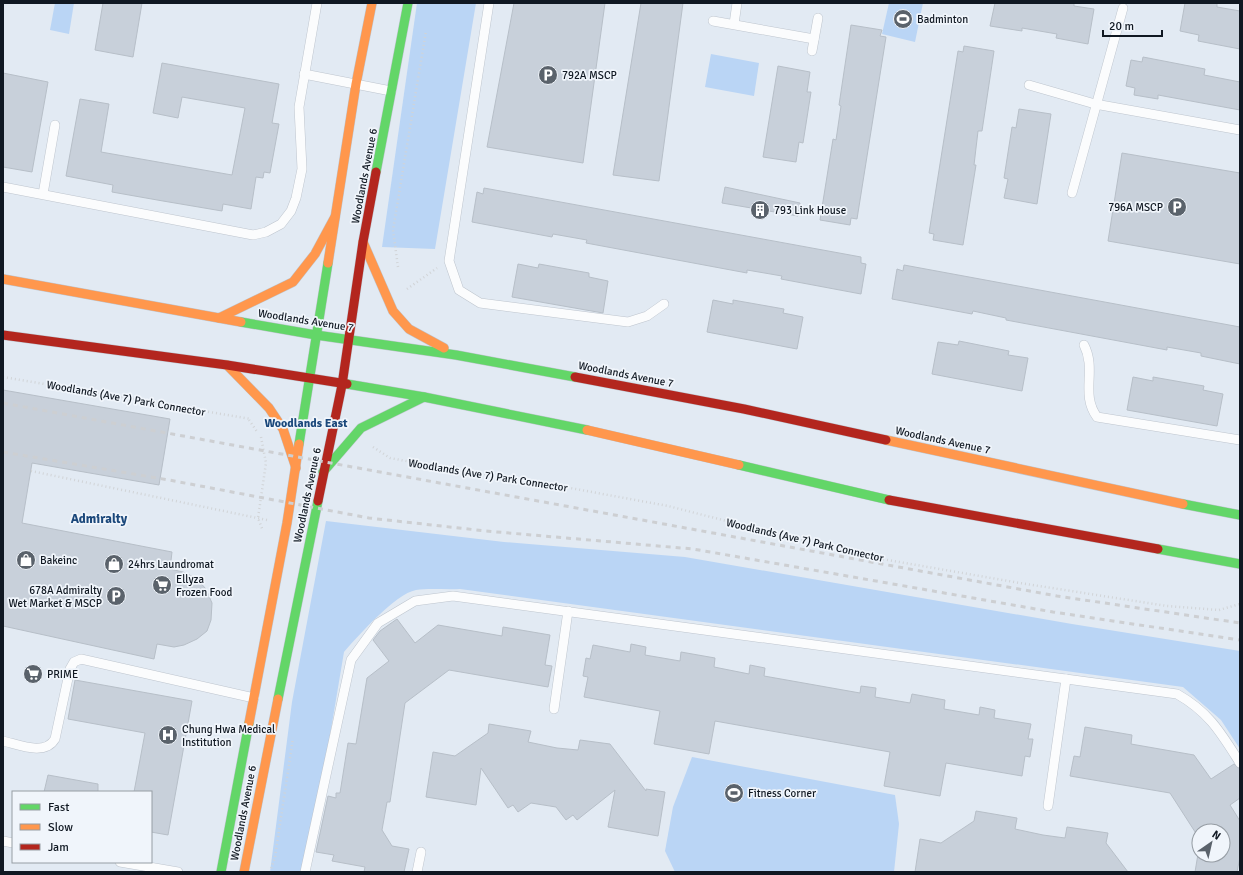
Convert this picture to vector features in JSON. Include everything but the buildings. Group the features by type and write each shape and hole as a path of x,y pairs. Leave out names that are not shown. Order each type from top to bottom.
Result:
{"main road":[{"name":"Woodlands Avenue 6","path":"221,872 287,523 356,84 372,3"},
{"name":"Woodlands Avenue 6","path":"244,872 323,472 342,385 350,339 363,242 393,91 408,3"},
{"path":"219,318 292,282 315,254 335,217"},
{"path":"363,242 393,311 409,329 456,354"},
{"name":"Woodlands Avenue 7","path":"3,279 316,336 350,339 456,354 744,409 1070,480 1240,515"},
{"path":"3,334 227,365 342,385 424,397 588,430 902,503 1240,564"},
{"path":"227,365 269,408 283,429 296,468"},
{"path":"323,472 361,428 424,397"}],"lane":[{"path":"3,187 253,235 266,232 281,224 291,211 296,198 302,169 299,107 316,3"},
{"path":"489,3 449,260 459,290 480,303 628,322 647,316 664,304"},
{"path":"734,24 738,3"},
{"path":"1072,193 1095,104 1123,8"},
{"path":"812,51 818,18"},
{"path":"713,22 734,24 814,40"},
{"path":"304,74 393,91"},
{"path":"1029,85 1095,104 1240,130"},
{"path":"43,194 55,125"},
{"path":"1084,345 1089,357 1089,402 1097,418 1240,440"},
{"path":"305,872 350,660 378,623 415,601 453,596 1178,694 1195,704 1214,723 1240,763"},
{"path":"554,709 568,612"},
{"path":"3,741 42,749 51,746 55,739 70,668 74,662 81,659 254,698"},
{"path":"1048,806 1066,679"},
{"path":"417,872 421,852"},
{"path":"126,863 178,872"}],"path":[{"path":"399,269 393,230 426,28"},
{"path":"403,292 449,260"},
{"name":"Woodlands (Ave 7) Park Connector","path":"3,377 249,420"},
{"name":"Woodlands (Ave 7) Park Connector","path":"368,452 374,449 390,458 543,483 668,506 874,557 1020,583 1167,606 1219,610 1240,604"},
{"path":"31,471 287,523"},
{"path":"270,872 275,857 294,733"}],"shaded area":[{"path":"55,3 74,3 69,34 50,30"},
{"path":"417,3 476,3 435,249 382,247"},
{"name":"Badminton","path":"889,3 923,3 915,42 882,34"},
{"path":"711,54 759,63 754,96 705,87"},
{"path":"326,521 504,542 685,557 1072,624 1240,651 1240,749 1221,720 1183,687 460,589 416,590 407,593 388,607 344,652 307,872 270,872 292,702"},
{"path":"692,757 895,795 899,824 894,872 675,872 665,851 673,807"}],"railway":[{"path":"3,403 1057,596 1240,623"},
{"path":"3,452 169,480 369,518 486,531 693,549 1053,612 1240,640"}],"traffic: fast":[{"path":"376,172 408,3"},
{"path":"299,444 328,263"},
{"path":"241,322 316,335 456,355 575,377"},
{"path":"347,384 424,397 587,430"},
{"path":"323,472 361,428 424,397"},
{"path":"739,465 889,500"},
{"path":"278,699 318,501"},
{"path":"1183,504 1240,515"},
{"path":"1158,549 1240,564"},
{"path":"221,872 249,723"}],"traffic: slow":[{"path":"328,263 356,84 372,3"},
{"path":"219,318 293,282 315,254 335,217"},
{"path":"363,242 393,311 409,329 444,348"},
{"path":"3,279 241,322"},
{"path":"227,365 269,408 283,429 296,468"},
{"path":"587,430 739,465"},
{"path":"886,440 1183,504"},
{"path":"249,723 287,523 299,444"},
{"path":"244,872 278,699"}],"traffic: jam":[{"path":"318,501 342,385 363,242 376,172"},
{"path":"3,335 227,365 347,384"},
{"path":"575,377 744,409 886,440"},
{"path":"889,500 1158,549"}],"place":[{"name":"Badminton","path":"903,19"},
{"name":"792A MSCP","path":"548,75"},
{"name":"796A MSCP","path":"1177,207"},
{"name":"793 Link House","path":"760,210"},
{"name":"Bakeinc","path":"26,560"},
{"name":"24hrs Laundromat","path":"114,564"},
{"name":"Ellyza Frozen Food","path":"162,585"},
{"name":"678A Admiralty Wet Market & MSCP","path":"116,596"},
{"name":"PRIME","path":"33,674"},
{"name":"Chung Hwa Medical Institution","path":"168,735"},
{"name":"Fitness Corner","path":"734,793"}],"district":[{"name":"Woodlands East","path":"306,423"},
{"name":"Admiralty","path":"99,518"}]}
